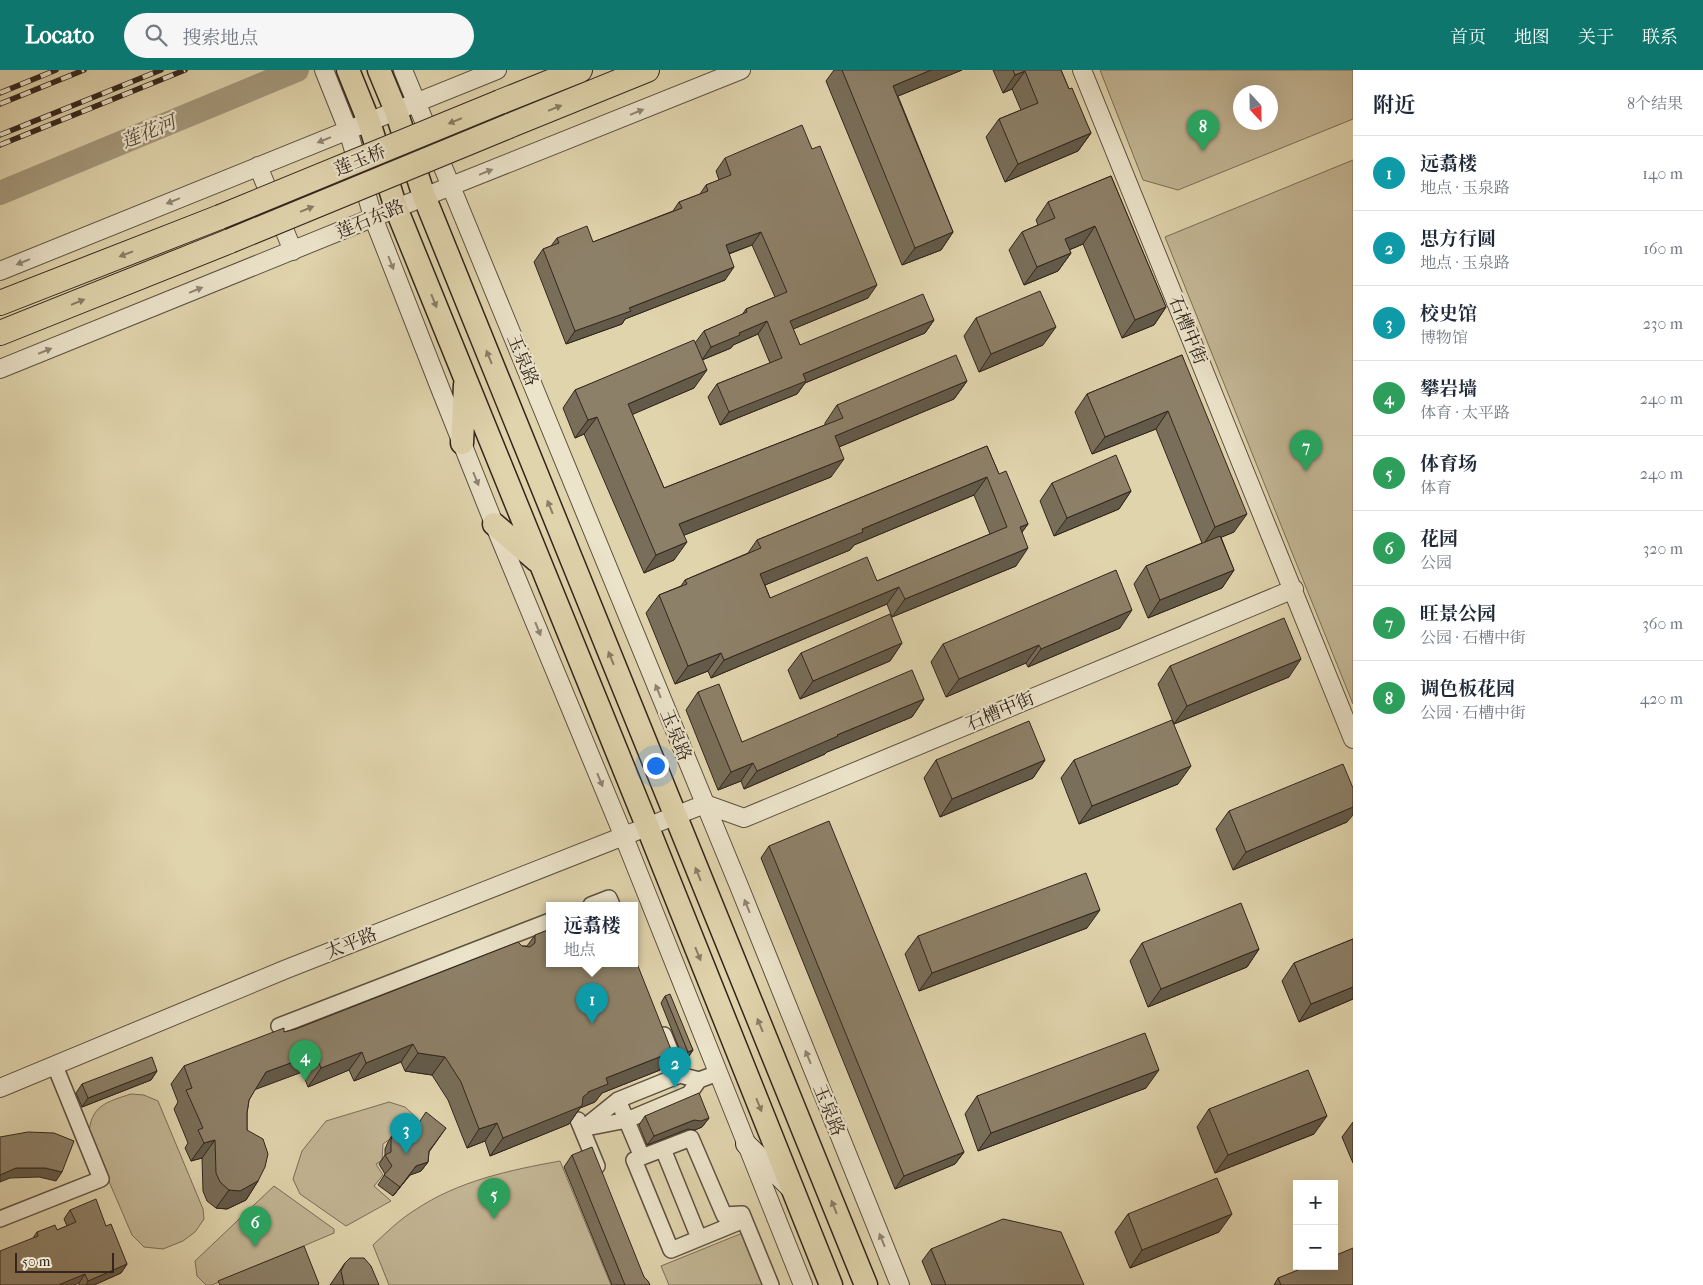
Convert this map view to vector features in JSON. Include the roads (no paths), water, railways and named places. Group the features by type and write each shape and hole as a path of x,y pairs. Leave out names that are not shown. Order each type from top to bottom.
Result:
{"highway":[{"name":"莲玉桥","path":"0,303 220,217 580,70"},
{"name":"莲玉桥","path":"0,333 647,70"}],"main road":[{"name":"玉泉路","path":"380,73 396,111 424,196 866,1285"},
{"path":"352,78 369,122 396,208 831,1285"},
{"path":"462,443 466,379"},
{"path":"494,524 541,564"},
{"path":"746,1144 792,1189"}],"street":[{"path":"324,70 348,130 374,217 462,443 624,837 802,1285"},
{"name":"玉泉路","path":"403,70 705,804 900,1285"},
{"path":"0,271 497,70"},
{"name":"莲石东路","path":"0,369 424,196 741,70"},
{"name":"石槽中街","path":"1082,70 1294,589 1353,739"},
{"path":"258,166 293,251"},
{"name":"石槽中街","path":"705,804 744,818 1294,589"},
{"name":"太平路","path":"0,1088 284,970 705,804"},
{"path":"599,902 609,898 611,902"},
{"path":"676,969 682,913"},
{"path":"279,1026 508,942 546,923"},
{"path":"659,1023 680,1075"},
{"path":"0,1219 101,1179 55,1066"},
{"path":"580,1124 627,1120 689,1094 699,1080 718,1073"},
{"path":"580,1124 618,1100 680,1075 699,1080"},
{"path":"618,1100 642,1157"},
{"path":"580,1124 604,1184"},
{"path":"744,1220 671,1250 634,1160 691,1138 724,1215 742,1214 771,1285"},
{"path":"663,1149 698,1238"}],"waterway":[{"name":"莲花河","path":"0,193 297,70"}],"railway":[{"path":"0,93 56,70"},
{"path":"0,104 84,70"},
{"path":"0,135 161,70"},
{"path":"0,145 185,70"}],"place":[{"name":"调色板花园","path":"1203,151"},
{"name":"旺景公园","path":"1306,471"},
{"name":"远翥楼","path":"592,1024"},
{"name":"攀岩墙","path":"305,1081"},
{"name":"思方行圆","path":"675,1088"},
{"name":"校史馆","path":"406,1154"},
{"name":"体育场","path":"494,1219"},
{"name":"花园","path":"255,1247"}]}
